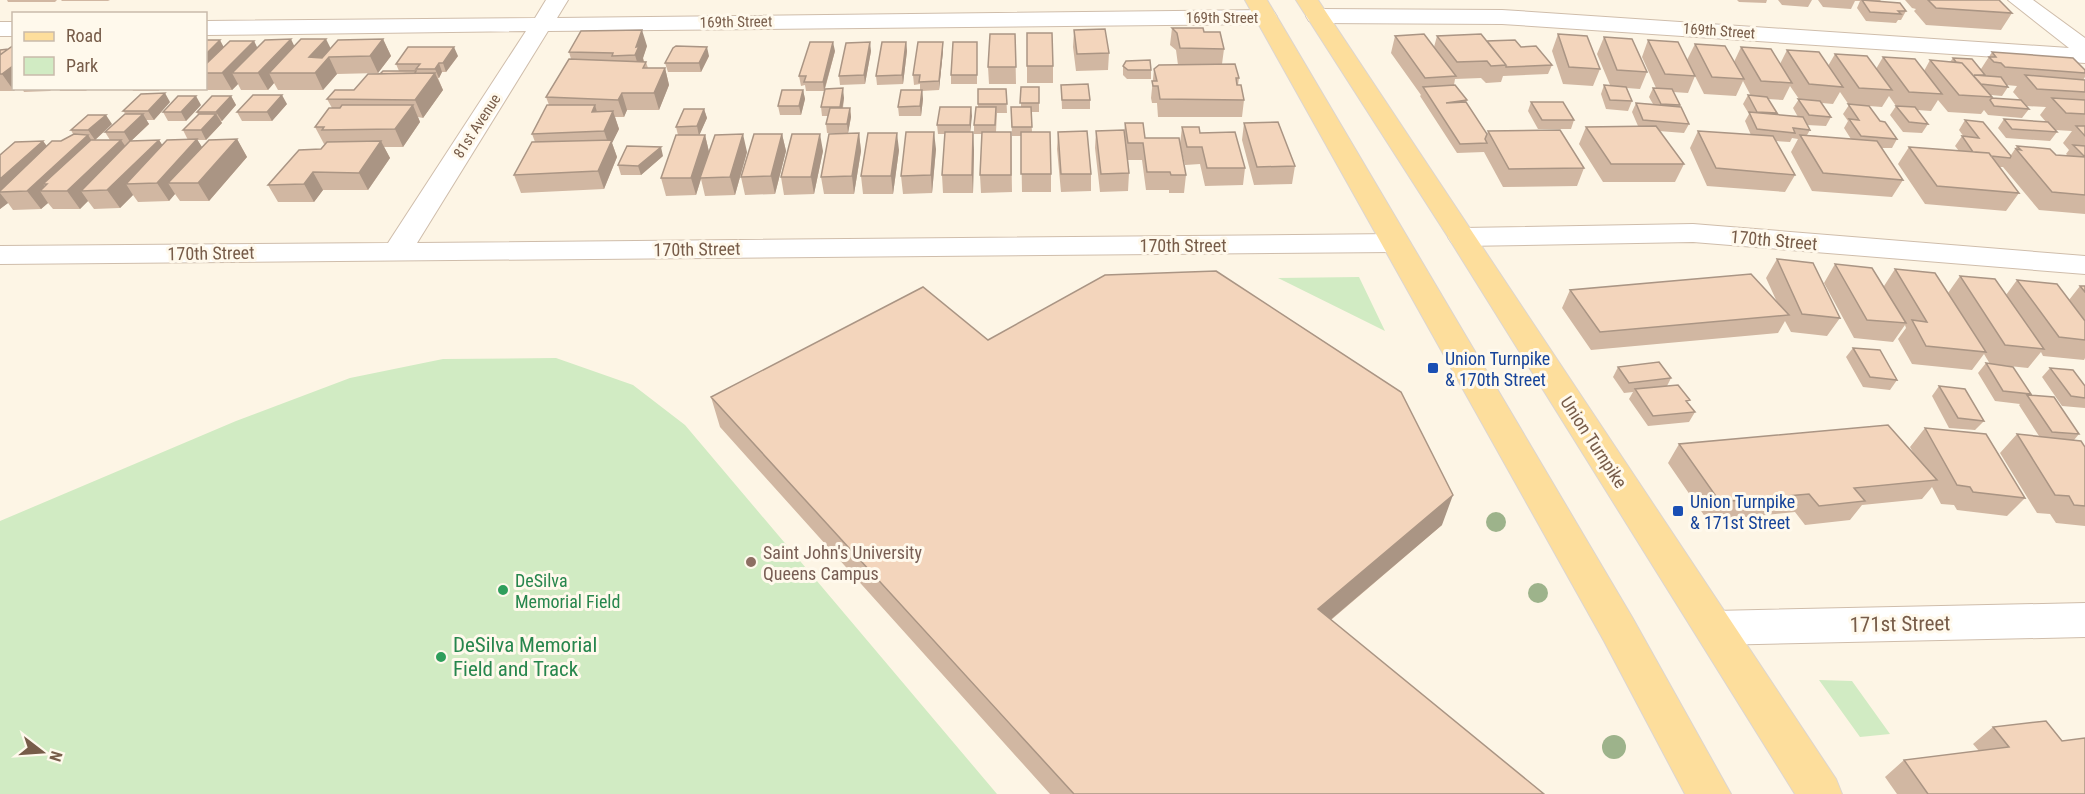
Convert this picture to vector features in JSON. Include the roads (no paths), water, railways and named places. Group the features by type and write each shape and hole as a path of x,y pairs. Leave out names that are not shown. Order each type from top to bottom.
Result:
{"main road":[{"name":"Union Turnpike","path":"1312,8 1820,794"},
{"path":"1261,9 1618,629 1709,794"}],"street":[{"name":"81st Avenue","path":"397,251 557,0"},
{"path":"2019,0 2085,49"},
{"name":"169th Street","path":"1312,8 1462,8 2085,56"},
{"name":"169th Street","path":"207,28 542,24 1127,9 1261,9"},
{"name":"170th Street","path":"1462,237 1693,233 2085,265"},
{"name":"170th Street","path":"0,255 1395,243"},
{"name":"171st Street","path":"1714,628 2085,620"}],"place":[{"name":"Union Turnpike & 170th Street","path":"1433,368"},
{"name":"Union Turnpike & 171st Street","path":"1678,511"},
{"name":"Saint John's University Queens Campus","path":"751,562"},
{"name":"DeSilva Memorial Field","path":"503,590"},
{"name":"DeSilva Memorial Field and Track","path":"441,657"}]}
